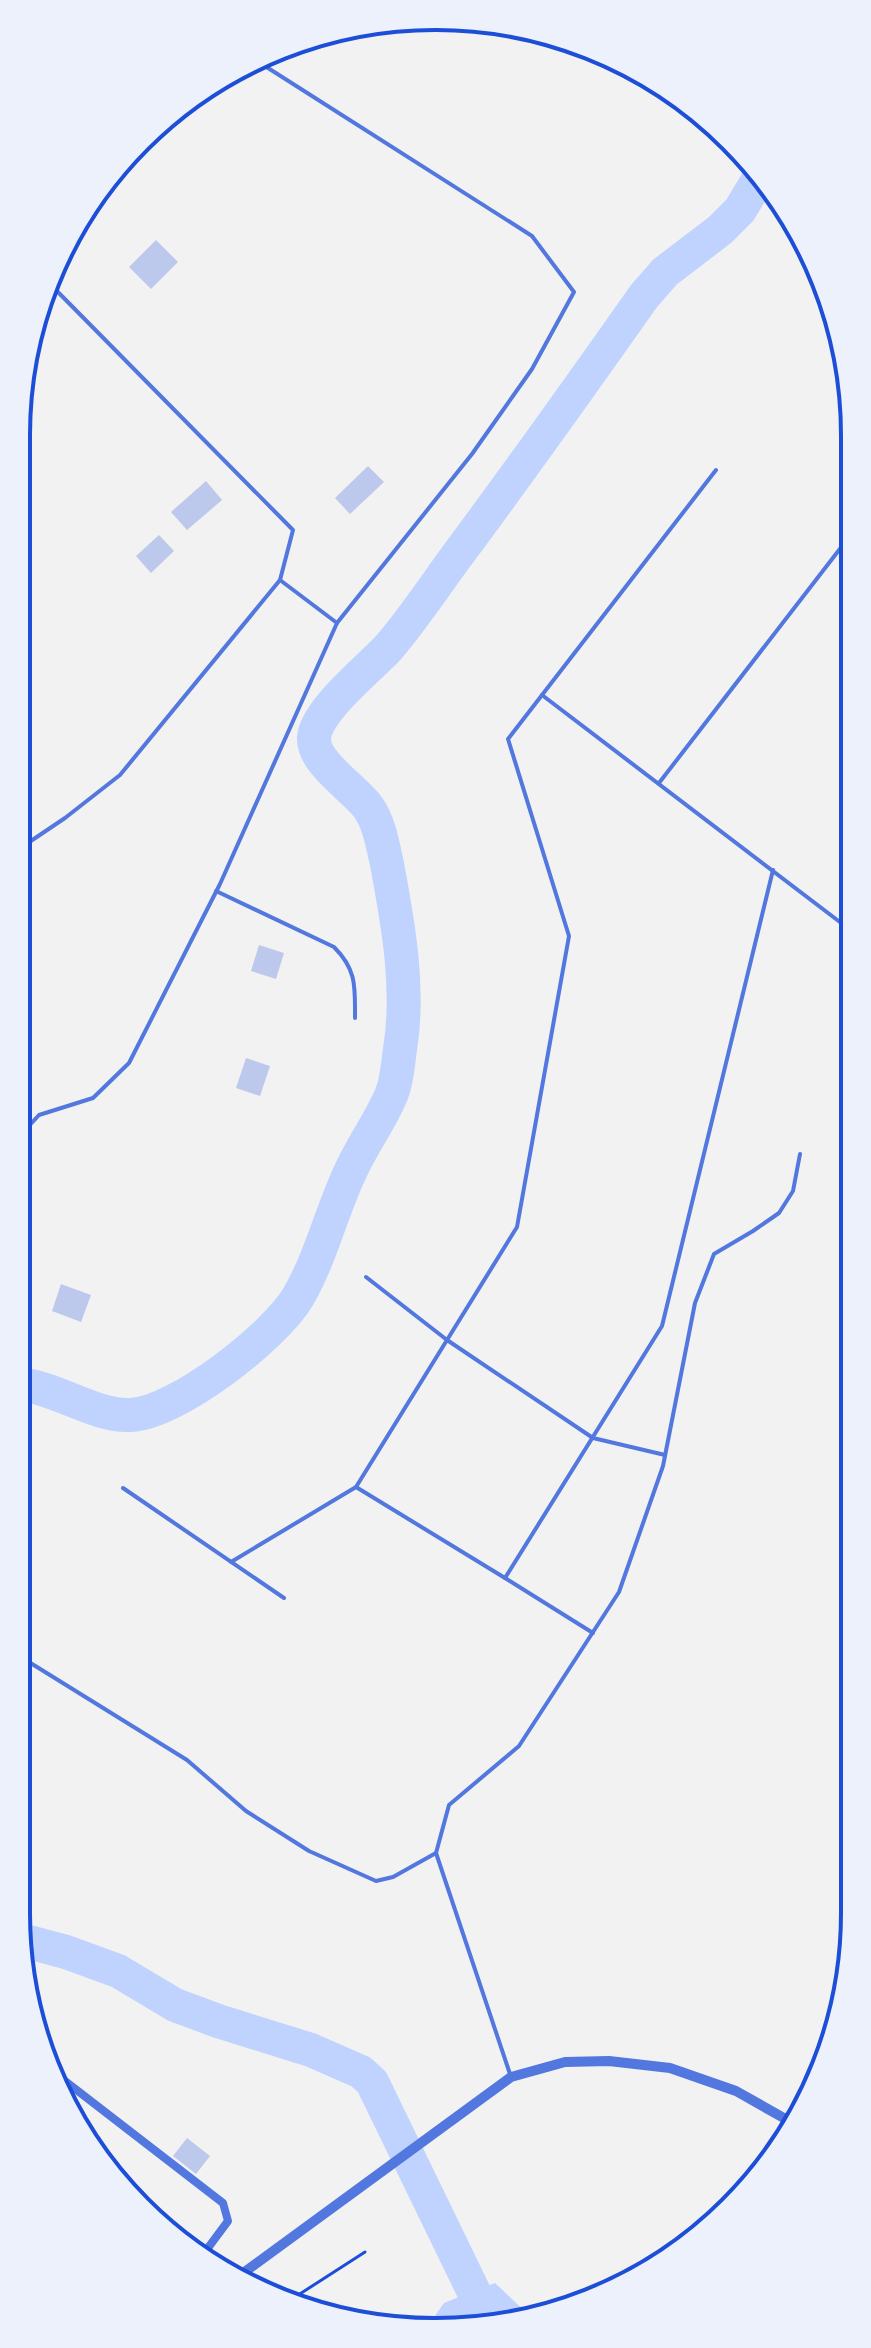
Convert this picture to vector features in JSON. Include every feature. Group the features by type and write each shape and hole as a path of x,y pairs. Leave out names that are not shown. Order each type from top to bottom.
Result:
{"street":[{"path":"246,2271 511,2077 565,2062 609,2061 670,2068 736,2091 785,2119"},
{"path":"68,2083 223,2203 228,2221 208,2248"}],"lane":[{"path":"30,1125 39,1115 93,1098 129,1063 216,891 337,623 472,454 532,369 574,292 532,236 267,67"},
{"path":"30,842 120,775 280,580 293,530 57,291"},
{"path":"231,1562 356,1487 517,1227 569,936 508,739 716,470"},
{"path":"659,783 841,547"},
{"path":"280,580 337,623"},
{"path":"542,695 841,923"},
{"path":"505,1578 662,1326 773,870"},
{"path":"216,891 334,947 347,960 355,982 355,1018"},
{"path":"511,2077 436,1853 449,1805 519,1746 619,1592 665,1455 695,1303 714,1254 779,1213 793,1191 800,1154"},
{"path":"366,1277 447,1340 593,1438 665,1455"},
{"path":"356,1487 593,1633"},
{"path":"123,1488 284,1598"},
{"path":"30,1663 187,1760 246,1811 309,1851 376,1881 393,1877 436,1853"}],"path":[{"path":"300,2294 365,2252"}],"water":[{"path":"495,2283 522,2308 488,2315 433,2318 444,2303"}],"building":[{"path":"156,240 178,262 151,289 129,267"},
{"path":"368,466 384,482 350,514 335,498"},
{"path":"206,481 222,500 187,530 171,512"},
{"path":"159,535 174,551 151,573 136,556"},
{"path":"259,945 284,953 276,979 251,971"},
{"path":"246,1058 270,1066 260,1096 236,1088"},
{"path":"61,1284 91,1295 81,1322 52,1311"},
{"path":"187,2138 210,2156 196,2174 173,2156"}],"waterway":[{"path":"30,1386 117,1414 150,1411 198,1387 223,1370 269,1332 298,1297 314,1265 346,1182 392,1093 404,1003 399,933 378,827 368,807 320,757 314,738 317,727 334,702 389,647 406,625 644,296 665,272 720,230 740,210 754,186"},
{"path":"31,1943 118,1971 175,2005 311,2050 361,2072 372,2082 485,2315"}]}
